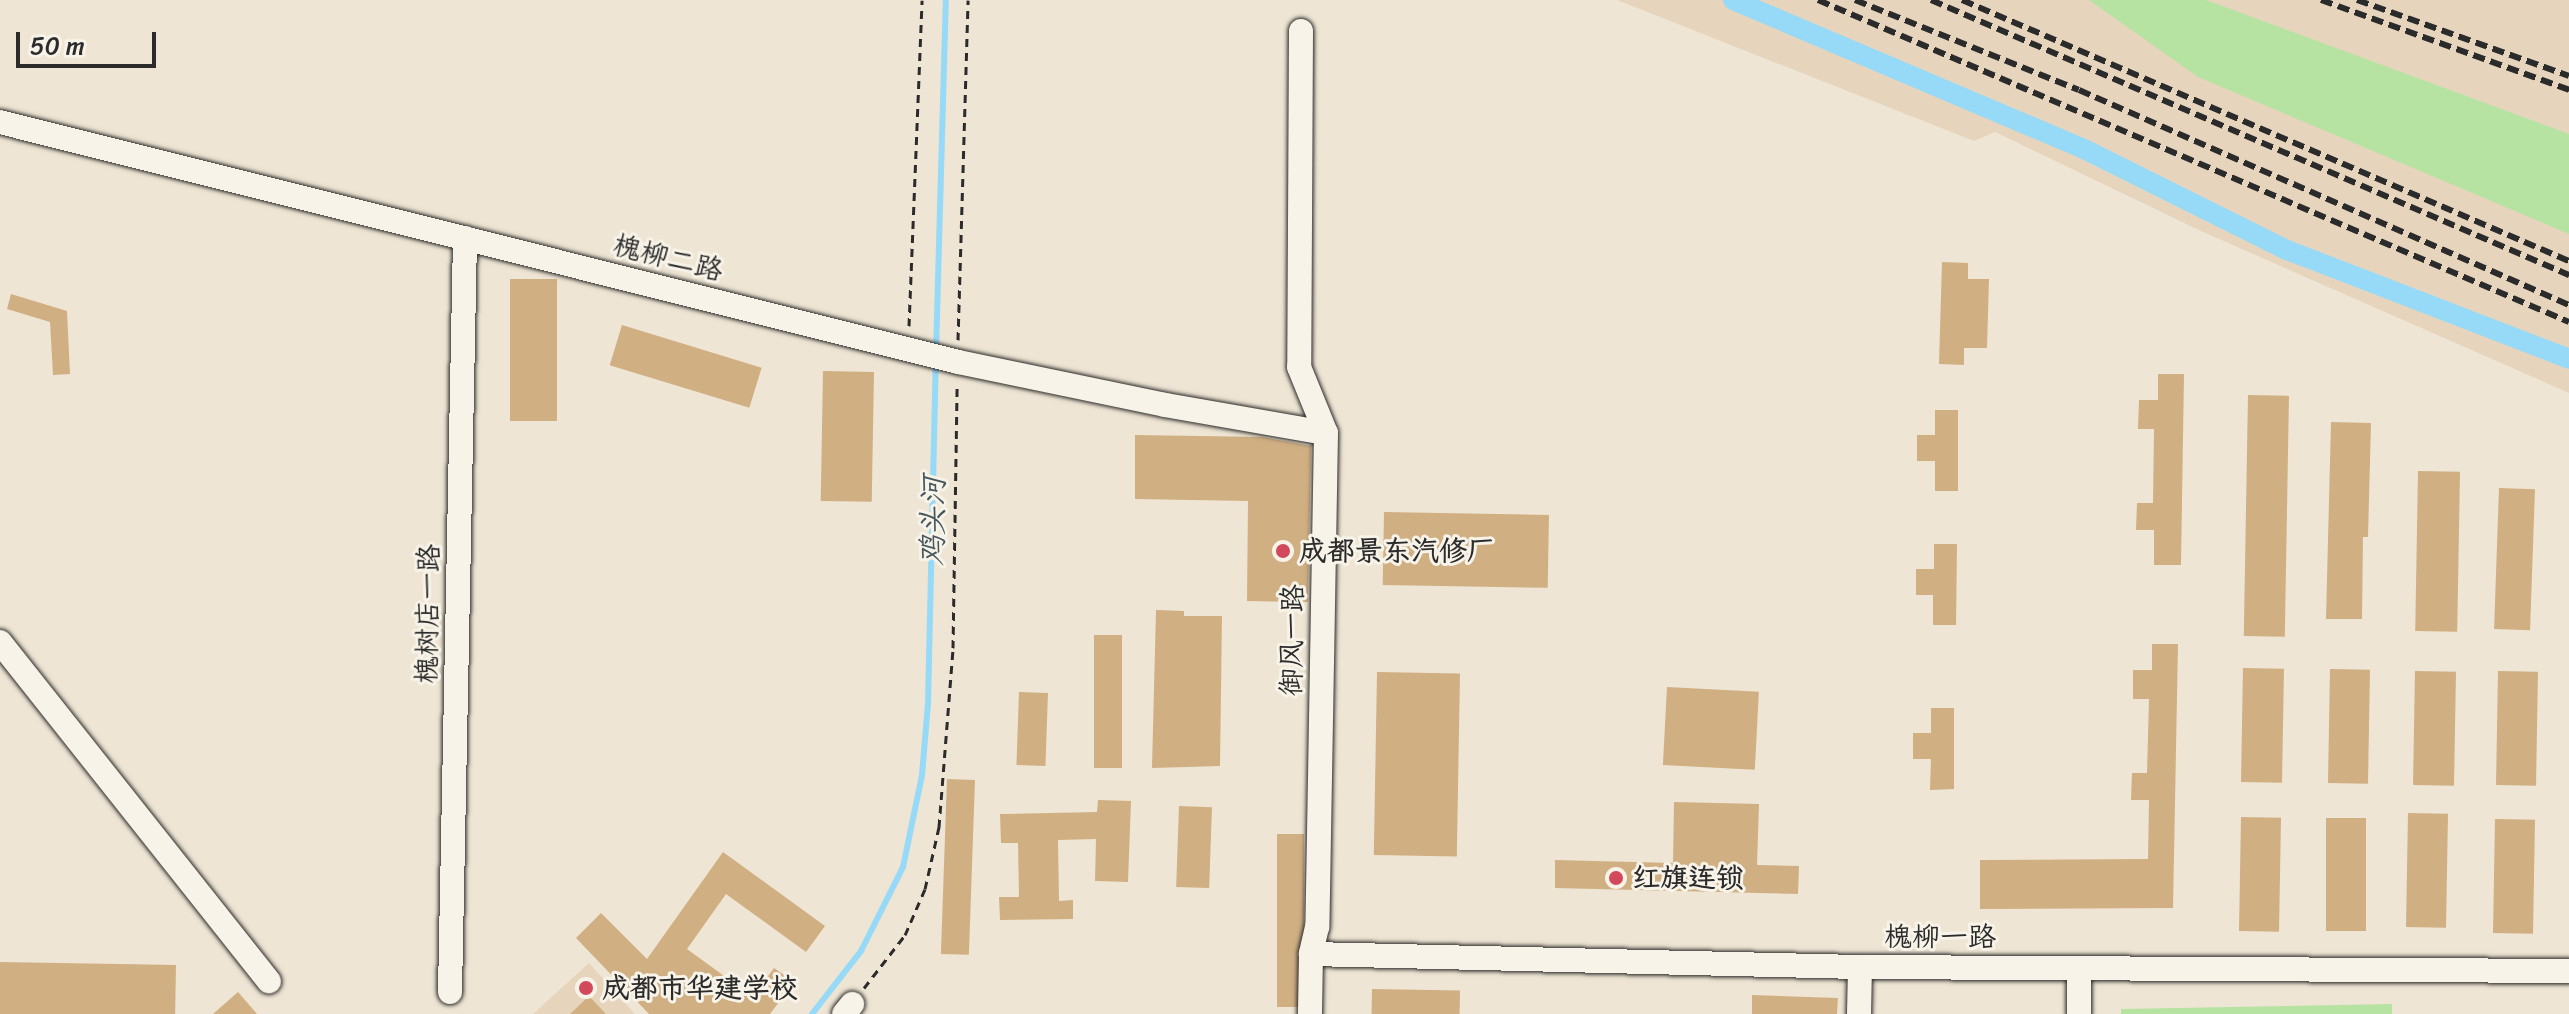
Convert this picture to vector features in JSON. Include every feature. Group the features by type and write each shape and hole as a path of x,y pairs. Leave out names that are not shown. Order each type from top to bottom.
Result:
{"street":[{"name":"御风一路","path":"1301,31 1299,367 1326,433 1317,927 1311,954 1310,1014"},
{"name":"槐柳二路","path":"0,122 958,362 1165,405 1326,433"},
{"name":"槐树店一路","path":"450,992 465,238"},
{"path":"0,642 269,981"},
{"name":"槐柳一路","path":"1311,954 1860,967 2569,971"},
{"path":"1859,1014 1860,967"},
{"path":"2079,968 2079,1014"}],"path":[{"path":"908,350 922,0"},
{"path":"848,1009 905,935 925,889 939,827 953,648 968,0"}],"shaded area":[{"path":"1617,0 2569,0 2569,393 2201,231 1995,132 1974,141"},
{"name":"成都市华建学校","path":"589,963 635,1014 533,1014"}],"green space":[{"path":"2089,0 2206,0 2569,134 2569,234 2198,77"},
{"path":"2392,1004 2392,1014 2121,1014 2121,1009"}],"building":[{"path":"1942,262 1968,263 1968,279 1989,279 1987,348 1964,348 1964,365 1939,364"},
{"path":"510,279 557,279 557,421 510,421"},
{"path":"11,294 67,311 70,374 53,375 50,322 7,309"},
{"path":"622,325 762,368 749,408 610,365"},
{"path":"823,371 874,372 872,502 821,501"},
{"path":"2158,374 2184,374 2181,565 2154,565 2154,530 2136,530 2137,503 2153,503 2154,429 2138,429 2139,400 2158,400"},
{"path":"2248,395 2289,396 2285,637 2244,636"},
{"path":"1935,410 1958,410 1958,491 1935,491 1935,461 1917,461 1917,435 1935,435"},
{"path":"2331,422 2371,423 2368,537 2363,537 2362,619 2326,619"},
{"name":"成都景东汽修厂","path":"1135,435 1262,437 1311,446 1308,602 1247,601 1248,501 1135,499"},
{"path":"2418,471 2460,472 2457,632 2415,631"},
{"path":"2499,488 2535,489 2530,630 2494,629"},
{"path":"1384,512 1549,515 1548,588 1383,585"},
{"path":"1934,544 1957,544 1956,625 1933,625 1933,595 1916,595 1916,569 1934,569"},
{"path":"1156,610 1184,611 1184,616 1222,616 1220,766 1152,768"},
{"path":"1094,635 1122,635 1122,768 1094,768"},
{"path":"2152,644 2178,644 2173,908 1980,909 1980,860 2148,859 2149,800 2131,800 2132,773 2147,773 2149,699 2133,699 2133,670 2152,670"},
{"path":"2243,668 2284,669 2282,783 2241,782"},
{"path":"2330,669 2370,670 2368,784 2328,783"},
{"path":"2415,671 2456,672 2454,786 2413,785"},
{"path":"2498,671 2538,672 2536,786 2496,785"},
{"path":"1377,672 1460,673 1457,856 1374,855"},
{"path":"1667,687 1759,692 1755,770 1663,765"},
{"path":"1019,692 1048,693 1045,766 1016,765"},
{"path":"1931,708 1954,708 1954,789 1930,790 1931,759 1913,759 1913,733 1931,733"},
{"path":"947,779 975,780 969,955 941,954"},
{"path":"1098,800 1131,801 1128,882 1095,881 1096,839 1058,840 1059,901 1073,900 1073,919 1000,920 999,897 1019,897 1018,843 1001,843 1000,814 1097,812"},
{"path":"1674,802 1759,804 1757,865 1799,866 1798,894 1555,888 1555,860 1673,863"},
{"path":"1179,806 1212,807 1209,888 1176,887"},
{"path":"2408,813 2448,814 2446,928 2406,927"},
{"path":"2241,817 2281,818 2279,932 2239,931"},
{"path":"2326,818 2366,818 2366,931 2326,931"},
{"path":"2495,819 2535,820 2533,934 2493,933"},
{"path":"1277,834 1304,834 1304,1007 1277,1007"},
{"path":"723,852 825,926 806,952 726,894 687,949 753,997 774,968 794,982 770,1014 649,1014 576,938 601,913 647,959"},
{"path":"0,962 176,965 175,1014 0,1014"},
{"path":"1372,989 1460,991 1460,1014 1372,1014"},
{"path":"238,992 257,1014 213,1014"},
{"path":"1752,995 1838,998 1837,1014 1752,1014"},
{"path":"589,996 606,1014 570,1014"}],"waterway":[{"name":"鸡头河","path":"936,352 946,0"},
{"path":"1733,0 2082,148 2287,250 2569,359"},
{"name":"鸡头河","path":"812,1014 861,951 903,867 922,775 928,704 936,363"}],"railway":[{"path":"1818,0 2569,322"},
{"path":"1855,0 2079,90 2569,305"},
{"path":"1931,0 2569,275"},
{"path":"1962,0 2569,261"},
{"path":"2321,0 2569,90"},
{"path":"2357,0 2569,76"}],"place":[{"name":"成都景东汽修厂","path":"1283,551"},
{"name":"红旗连锁","path":"1616,878"},
{"name":"成都市华建学校","path":"586,988"}]}
